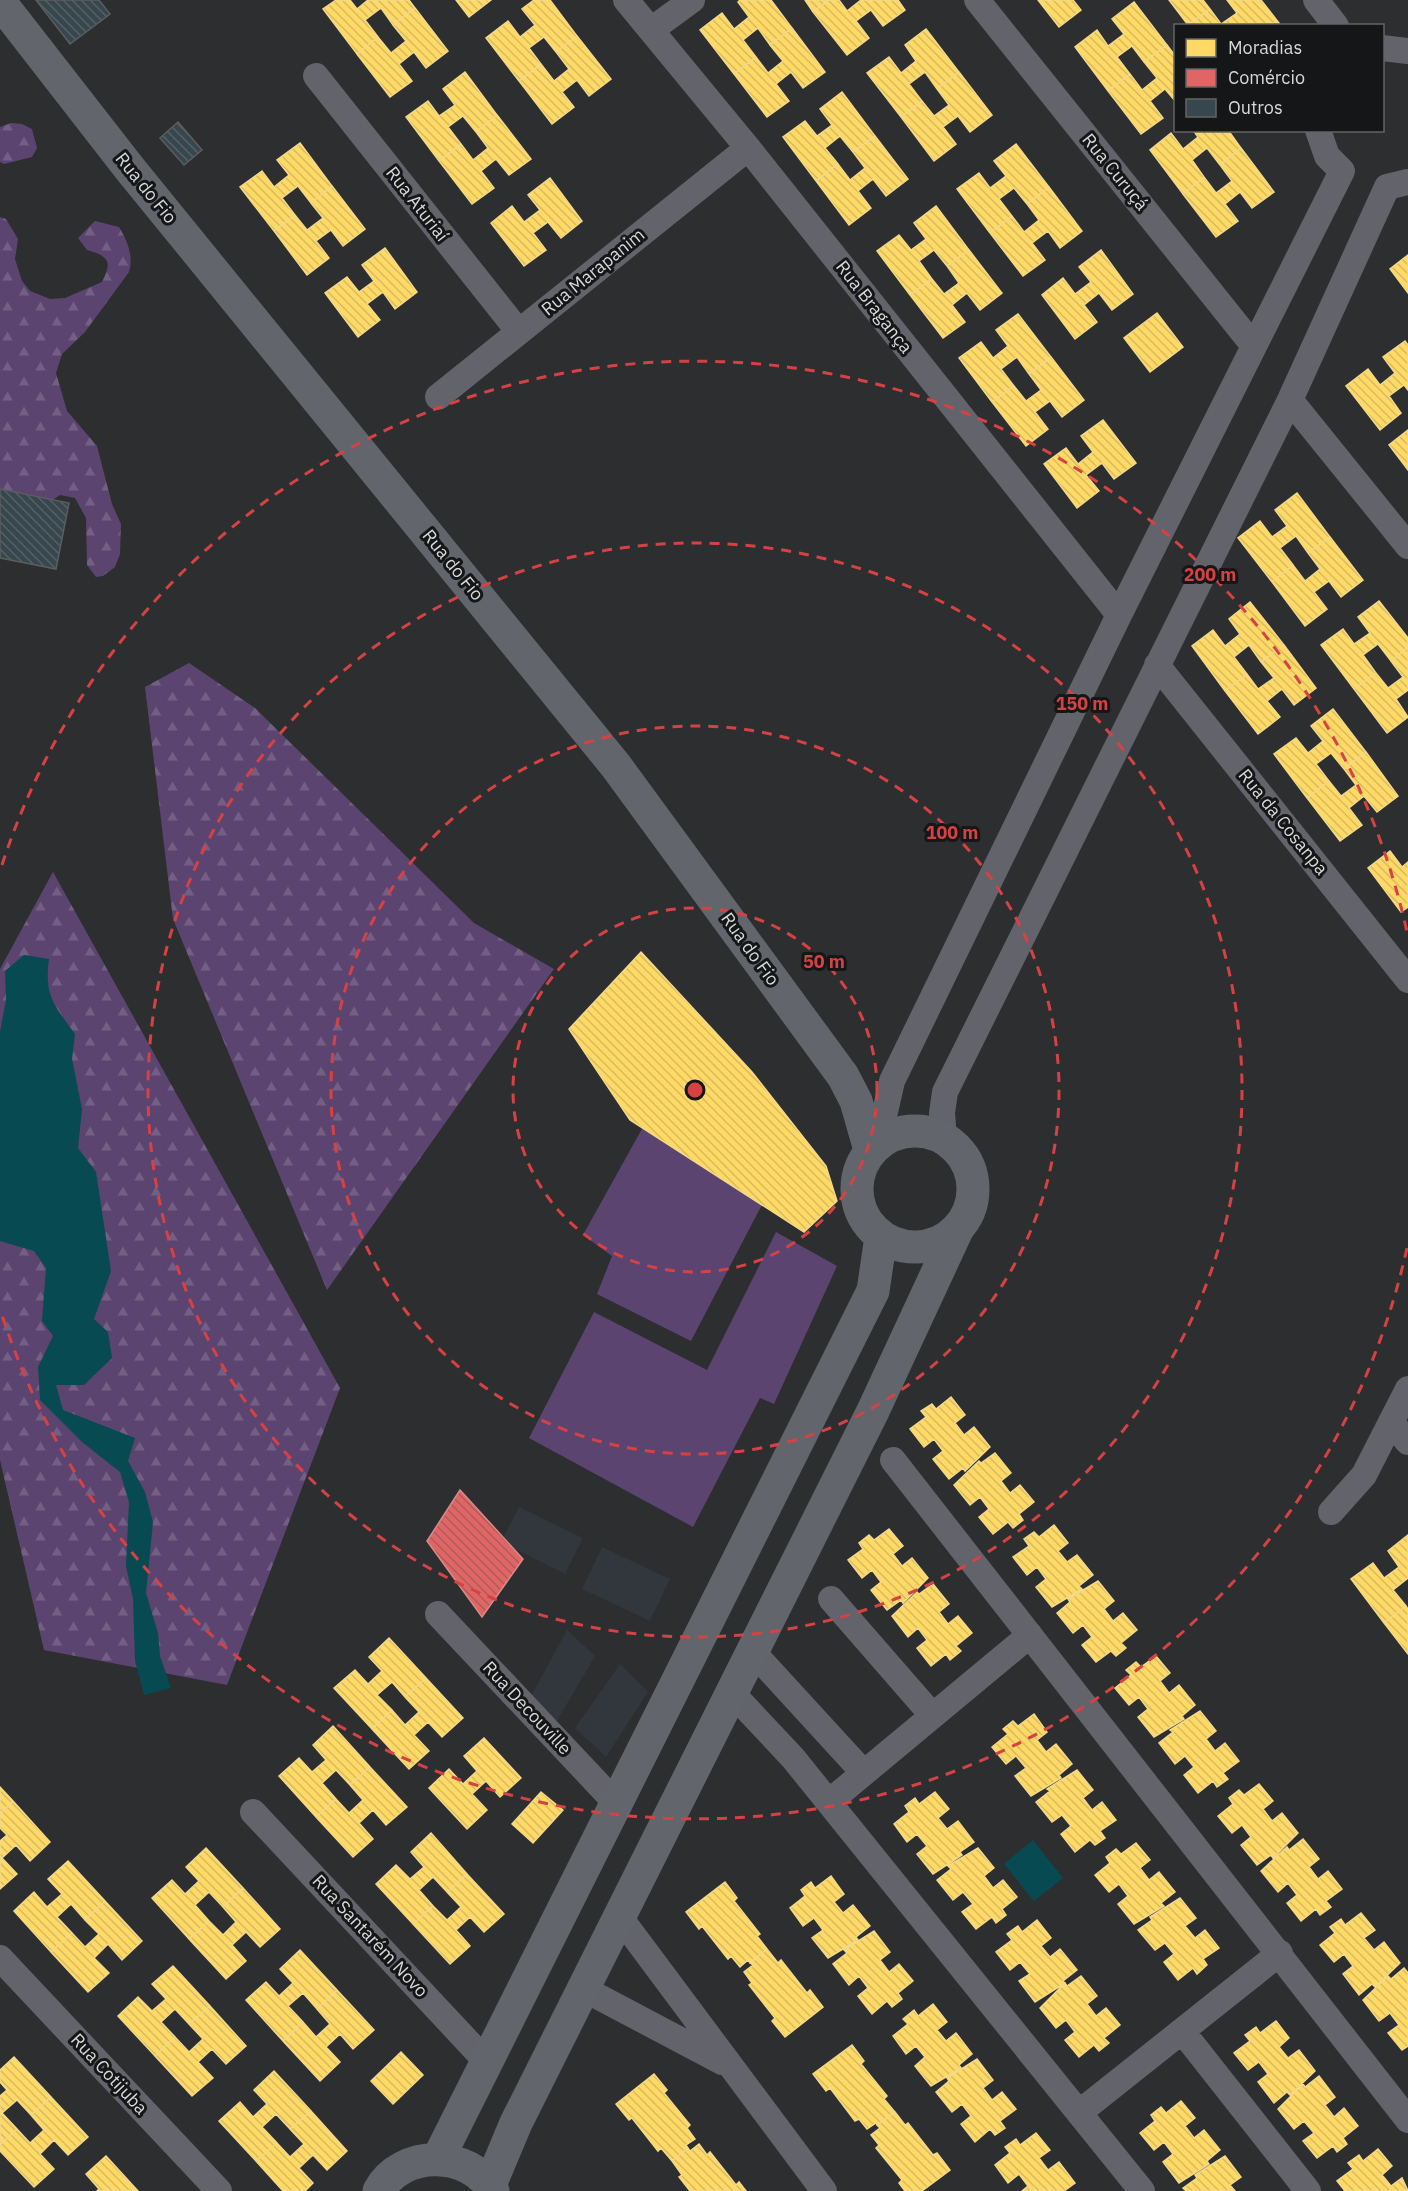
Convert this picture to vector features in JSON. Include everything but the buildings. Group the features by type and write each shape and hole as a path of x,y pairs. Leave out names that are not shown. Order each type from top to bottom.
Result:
{"street":[{"name":"Rua Bragança","path":"626,0 748,148 1119,615"},
{"path":"651,30 692,0"},
{"name":"Rua Curuçá","path":"977,0 1253,345"},
{"path":"1316,0 1334,24"},
{"name":"Rua do Fio","path":"0,2 138,178 616,766 843,1076 874,1146"},
{"path":"1384,48 1408,51"},
{"name":"Rua Aturiaí","path":"316,76 519,332"},
{"path":"958,1228 945,1239 930,1246 913,1248 881,1237 865,1219 857,1196 859,1172 874,1146 892,1081 1119,615 1342,171 1327,156 1319,132"},
{"name":"Rua Marapanim","path":"438,397 748,148"},
{"path":"944,1138 942,1113 945,1092 1290,400 1387,187 1408,182"},
{"path":"1290,400 1408,546"},
{"name":"Rua da Cosanpa","path":"1157,665 1408,980"},
{"path":"378,2191 397,2171 417,2162 438,2159 458,2163 476,2172 492,2188 516,2122 888,1381 958,1228 968,1214 973,1197 968,1164 958,1149 944,1138 928,1132 911,1130 893,1134 874,1146"},
{"path":"438,2159 873,1291 881,1237"},
{"path":"1332,1512 1364,1475 1408,1389"},
{"path":"1391,1422 1408,1442"},
{"path":"893,1460 1280,1953 1408,2120"},
{"path":"831,1599 932,1715"},
{"name":"Rua Decouville","path":"438,1614 616,1803"},
{"path":"829,1802 1030,1635"},
{"path":"753,1652 863,1772"},
{"path":"732,1693 793,1758 1142,2191"},
{"name":"Rua Santarém Novo","path":"253,1812 486,2061"},
{"path":"619,1916 824,2191"},
{"path":"1080,2112 1280,1953"},
{"name":"Rua Cotijuba","path":"0,1958 219,2191"},
{"path":"582,1988 728,2065"},
{"path":"1182,2031 1308,2191"}],"shaded area":[{"path":"519,1507 583,1538 565,1574 501,1542"},
{"path":"602,1547 670,1579 650,1621 582,1589"},
{"path":"567,1630 595,1656 554,1726 530,1698"},
{"path":"620,1664 648,1692 606,1757 575,1728"}],"green space":[{"path":"11,123 22,124 32,129 37,148 32,157 4,164 0,162 0,127"},
{"path":"0,217 6,219 18,239 15,259 22,281 30,291 50,299 65,298 102,282 108,264 106,260 87,250 78,238 95,221 119,227 129,248 131,260 129,272 85,332 62,354 56,373 67,411 97,446 112,504 121,524 120,554 115,567 103,576 96,577 87,565 86,518 75,498 60,495 32,513 0,511"},
{"path":"189,663 255,708 474,923 554,969 327,1290 173,919 145,687"},
{"path":"53,872 340,1388 227,1685 44,1650 0,1460 0,969"},
{"path":"643,1127 768,1193 691,1341 597,1294 612,1256 583,1235"},
{"path":"776,1232 837,1266 774,1404 760,1398 693,1527 529,1438 594,1312 707,1370"}],"water":[{"path":"24,955 49,959 48,982 52,1000 75,1034 72,1059 82,1109 78,1148 96,1172 111,1271 94,1319 108,1332 112,1358 84,1385 56,1385 63,1410 135,1438 128,1461 145,1492 153,1522 146,1593 158,1633 160,1656 171,1688 144,1695 135,1661 133,1599 126,1566 129,1502 120,1472 82,1442 40,1400 38,1367 53,1336 42,1321 46,1268 34,1251 0,1241 0,1032 6,1000 5,971"},
{"path":"1033,1840 1063,1878 1034,1901 1004,1864"}]}
